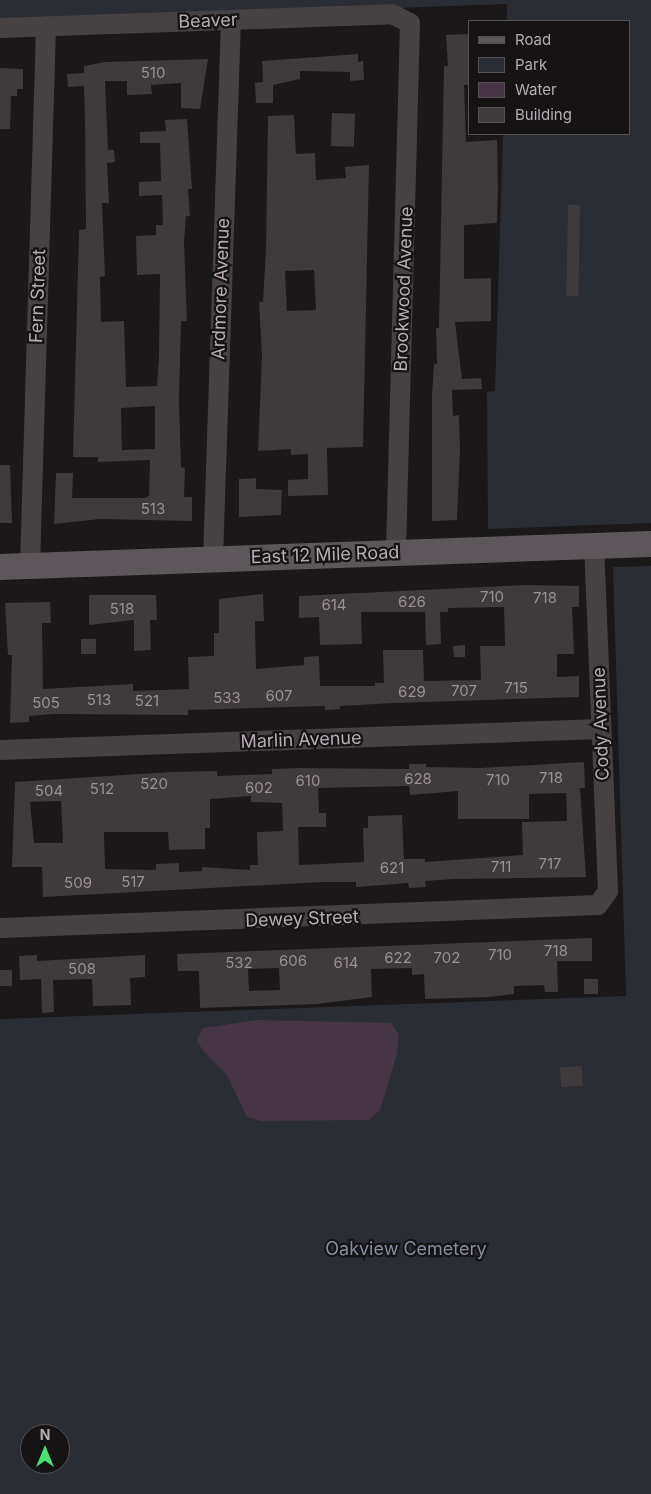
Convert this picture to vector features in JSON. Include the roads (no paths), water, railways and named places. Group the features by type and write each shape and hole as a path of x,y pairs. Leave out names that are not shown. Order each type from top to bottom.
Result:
{"main road":[{"name":"East 12 Mile Road","path":"0,567 651,544"}],"street":[{"name":"Beaver","path":"0,28 392,14 412,26"},
{"name":"Ardmore Avenue","path":"213,559 230,20"},
{"name":"Fern Street","path":"30,566 46,26"},
{"name":"Brookwood Avenue","path":"396,552 412,26"},
{"name":"Cody Avenue","path":"594,546 608,891 603,902"},
{"name":"Marlin Avenue","path":"0,750 601,729"},
{"name":"Dewey Street","path":"0,928 583,907 603,902"}],"water":[{"path":"257,1020 391,1023 399,1035 397,1054 380,1110 369,1120 261,1121 247,1117 227,1075 203,1051 197,1040 203,1028"}],"park label":[{"name":"Oakview Cemetery","path":"406,1249"}]}
